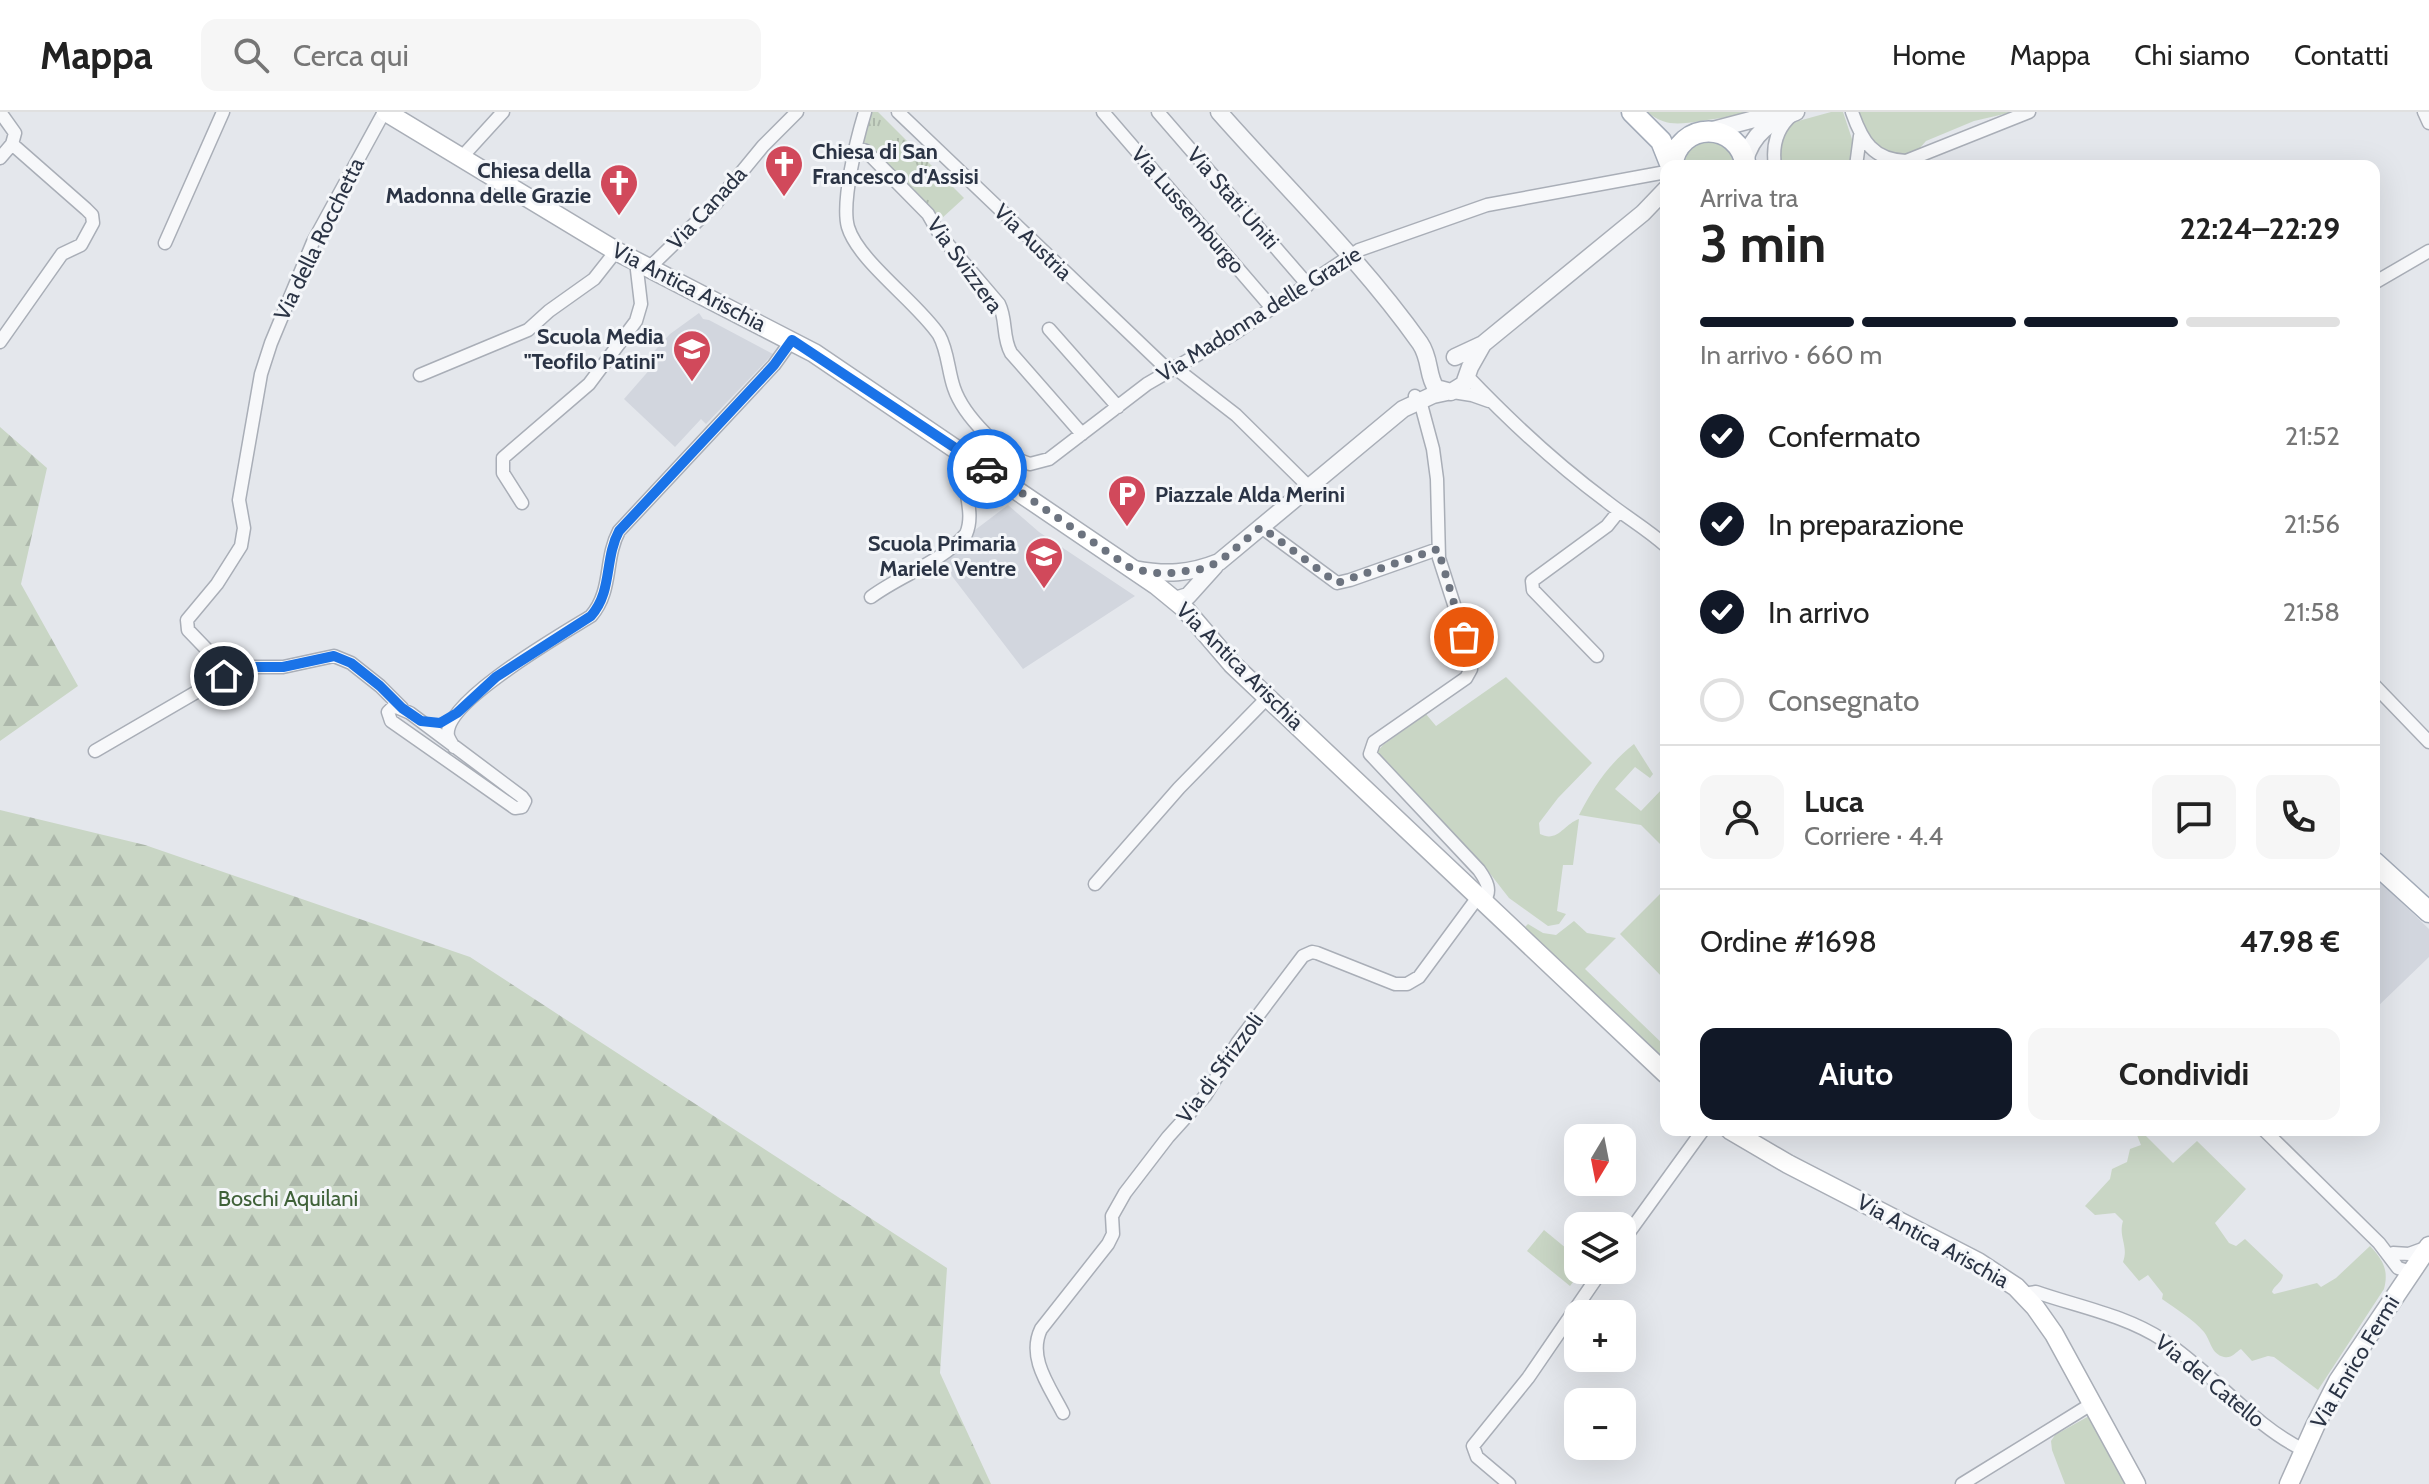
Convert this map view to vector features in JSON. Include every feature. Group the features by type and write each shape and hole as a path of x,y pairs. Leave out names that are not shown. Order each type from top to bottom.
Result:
{"main road":[{"name":"Via Antica Arischia","path":"385,112 616,251 792,340 968,456 1175,600 1232,664 1660,1068"},
{"path":"1636,116 1664,130 1722,134 1741,149 1745,160"},
{"path":"1636,116 1661,141 1669,160"},
{"path":"1674,160 1680,145 1703,132"},
{"path":"2380,867 2429,912"},
{"name":"Via Antica Arischia","path":"1740,1136 1978,1262 2023,1294 2054,1334 2136,1484"},
{"name":"Via Enrico Fermi","path":"2289,1484 2343,1373 2429,1246"}],"street":[{"path":"0,112 14,129 12,144 0,158"},
{"path":"165,243 223,112"},
{"name":"Via della Rocchetta","path":"216,663 188,630 187,620 217,584 241,546 244,528 239,500 261,374 313,242 385,112"},
{"path":"461,158 503,112"},
{"name":"Via Canada","path":"644,266 717,202 763,146 797,112"},
{"path":"865,112 846,210 851,236 939,335 958,399 1014,459 993,473"},
{"name":"Via Lussemburgo","path":"1103,112 1272,308"},
{"name":"Via Stati Uniti","path":"1158,112 1308,285"},
{"path":"1219,112 1349,256 1420,344 1435,386 1490,402"},
{"path":"1703,132 1781,112"},
{"path":"1747,160 1753,140 1760,132 1796,112"},
{"path":"1775,160 1778,134 1796,112"},
{"path":"1852,112 1860,136 1878,160"},
{"path":"1907,160 2029,112"},
{"path":"2424,112 2429,123"},
{"name":"Via Austria","path":"902,114 1171,369 1236,415 1309,487"},
{"path":"1857,160 1860,136"},
{"path":"0,342 62,254 81,245 93,223 92,215 86,209 12,144"},
{"name":"Via Svizzera","path":"856,147 866,151 928,214 940,235 999,304 1003,312 1005,342 1011,353 1082,434"},
{"name":"Via Madonna delle Grazie","path":"1014,459 1030,464 1041,463 1063,450 1171,369 1217,344 1368,246 1487,205 1660,173"},
{"path":"1175,600 1185,580 1202,575 1219,562 1417,398 1439,359 1483,344 1654,207 1654,189 1638,176"},
{"path":"420,375 528,330 594,279 616,251"},
{"path":"2380,280 2429,251"},
{"path":"522,503 503,473 503,458 589,384 636,321 641,304 637,270 644,266"},
{"path":"1049,329 1118,407"},
{"path":"421,721 440,723 457,713 496,677 591,616 607,588 611,551 619,531 774,365 792,340"},
{"path":"1420,344 1463,363 1467,375 1490,402 1619,511 1660,541"},
{"path":"1417,398 1450,392 1463,386 1483,344"},
{"path":"1417,398 1433,449 1437,479 1438,549 1471,657 1470,673 1374,742 1370,754 1479,870 1488,888 1488,895 1480,899"},
{"path":"993,473 1001,448"},
{"path":"871,597 898,578 933,562 966,534 970,512 964,469 968,456"},
{"path":"1597,656 1533,590 1532,581 1607,526 1619,511"},
{"path":"1261,527 1337,583 1438,549"},
{"path":"1132,569 1202,575"},
{"path":"1200,626 1195,606 1202,575"},
{"path":"216,663 229,683 249,667 283,667 334,656 351,663 380,686 395,709 421,721 522,797 525,801 522,807 515,808 391,721 395,709"},
{"path":"95,751 205,687 215,675 216,663"},
{"path":"2380,691 2429,742"},
{"path":"1095,884 1179,788 1268,697"},
{"path":"454,747 448,731 457,713"},
{"name":"Via di Sfrizzoli","path":"1063,1413 1037,1359 1036,1340 1041,1329 1111,1239 1112,1216 1125,1193 1168,1137 1205,1096 1238,1042 1303,956 1307,952 1317,953 1390,983 1407,984 1419,977 1480,899"},
{"path":"1636,1223 1699,1136"},
{"path":"2270,1136 2392,1256 2402,1270 2411,1272"},
{"path":"2392,1256 2409,1254 2429,1246"},
{"path":"2392,1256 2398,1279 2395,1296"},
{"path":"1509,1484 1477,1457 1473,1446 1528,1378 1592,1284"},
{"name":"Via del Catello","path":"2023,1294 2036,1292 2118,1318 2148,1331 2215,1379 2275,1434 2304,1450"},
{"path":"1962,1484 2093,1403"}],"shaded area":[{"name":"Scuola Media \"Teofilo Patini\"","path":"699,313 703,319 773,354 706,424 701,419 675,447 624,399 652,367 646,360 670,334"},
{"name":"Scuola Primaria Mariele Ventre","path":"1008,505 1039,532 1135,596 1023,669 942,563 975,530"},
{"path":"2380,882 2429,929 2429,957 2380,1004"}],"green space":[{"path":"865,112 878,112 964,198 941,219 871,146 868,148 861,140"},
{"path":"1647,112 1745,112 1679,123 1660,120"},
{"path":"1831,112 1843,112 1854,145 1851,160 1779,160 1778,145 1791,123"},
{"path":"1856,112 2013,112 1974,121 1926,141 1918,150 1893,155 1871,144"},
{"path":"1708,140 1727,146 1735,160 1683,160 1689,148"},
{"path":"0,427 47,468 21,584 78,686 0,741"},
{"path":"1506,677 1592,763 1539,823 1540,834 1552,836 1579,819 1573,865 1563,865 1557,911 1566,914 1559,924 1548,926 1509,898 1481,862 1376,753 1426,714 1436,726"},
{"path":"1634,744 1653,774 1650,778 1635,767 1615,789 1641,811 1660,791 1660,844 1641,825 1579,815 1590,794 1617,759"},
{"name":"Boschi Aquilani","path":"0,810 145,845 470,957 947,1268 940,1373 991,1484 0,1484"},
{"path":"1660,894 1660,975 1620,934"},
{"path":"1574,921 1587,933 1616,938 1585,969 1660,1041 1660,1058 1524,928 1528,924 1543,933 1556,935"},
{"path":"2137,1136 2146,1136 2173,1163 2197,1141 2246,1189 2215,1223 2229,1243 2236,1246 2245,1239 2283,1275 2272,1292 2274,1294 2317,1283 2321,1287 2336,1278 2370,1246 2378,1256 2385,1271 2384,1289 2318,1390 2274,1357 2252,1361 2241,1349 2229,1357 2220,1355 2200,1327 2162,1299 2163,1294 2148,1275 2139,1281 2123,1262 2123,1221 2115,1213 2095,1215 2085,1206 2110,1179 2112,1169 2127,1162 2130,1149 2141,1145"},
{"path":"1544,1230 1564,1246 1564,1281 1527,1251"},
{"path":"2089,1416 2125,1484 2065,1484 2051,1441 2055,1435"}],"way so far":[{"path":"987,469 1132,569 1164,574 1201,569 1219,562 1261,527 1337,583 1438,549 1464,637"}],"place":[{"name":"Chiesa di San Francesco d'Assisi","path":"784,198"},
{"name":"Chiesa della Madonna delle Grazie","path":"619,217"},
{"name":"Scuola Media \"Teofilo Patini\"","path":"692,383"},
{"name":"Piazzale Alda Merini","path":"1127,528"},
{"name":"Scuola Primaria Mariele Ventre","path":"1044,590"}],"route":[{"path":"224,676 229,683 249,667 283,667 334,656 351,663 421,721 433,724 447,720 496,677 591,616 603,600 607,588 611,551 619,531 774,365 792,340 987,469"}]}
